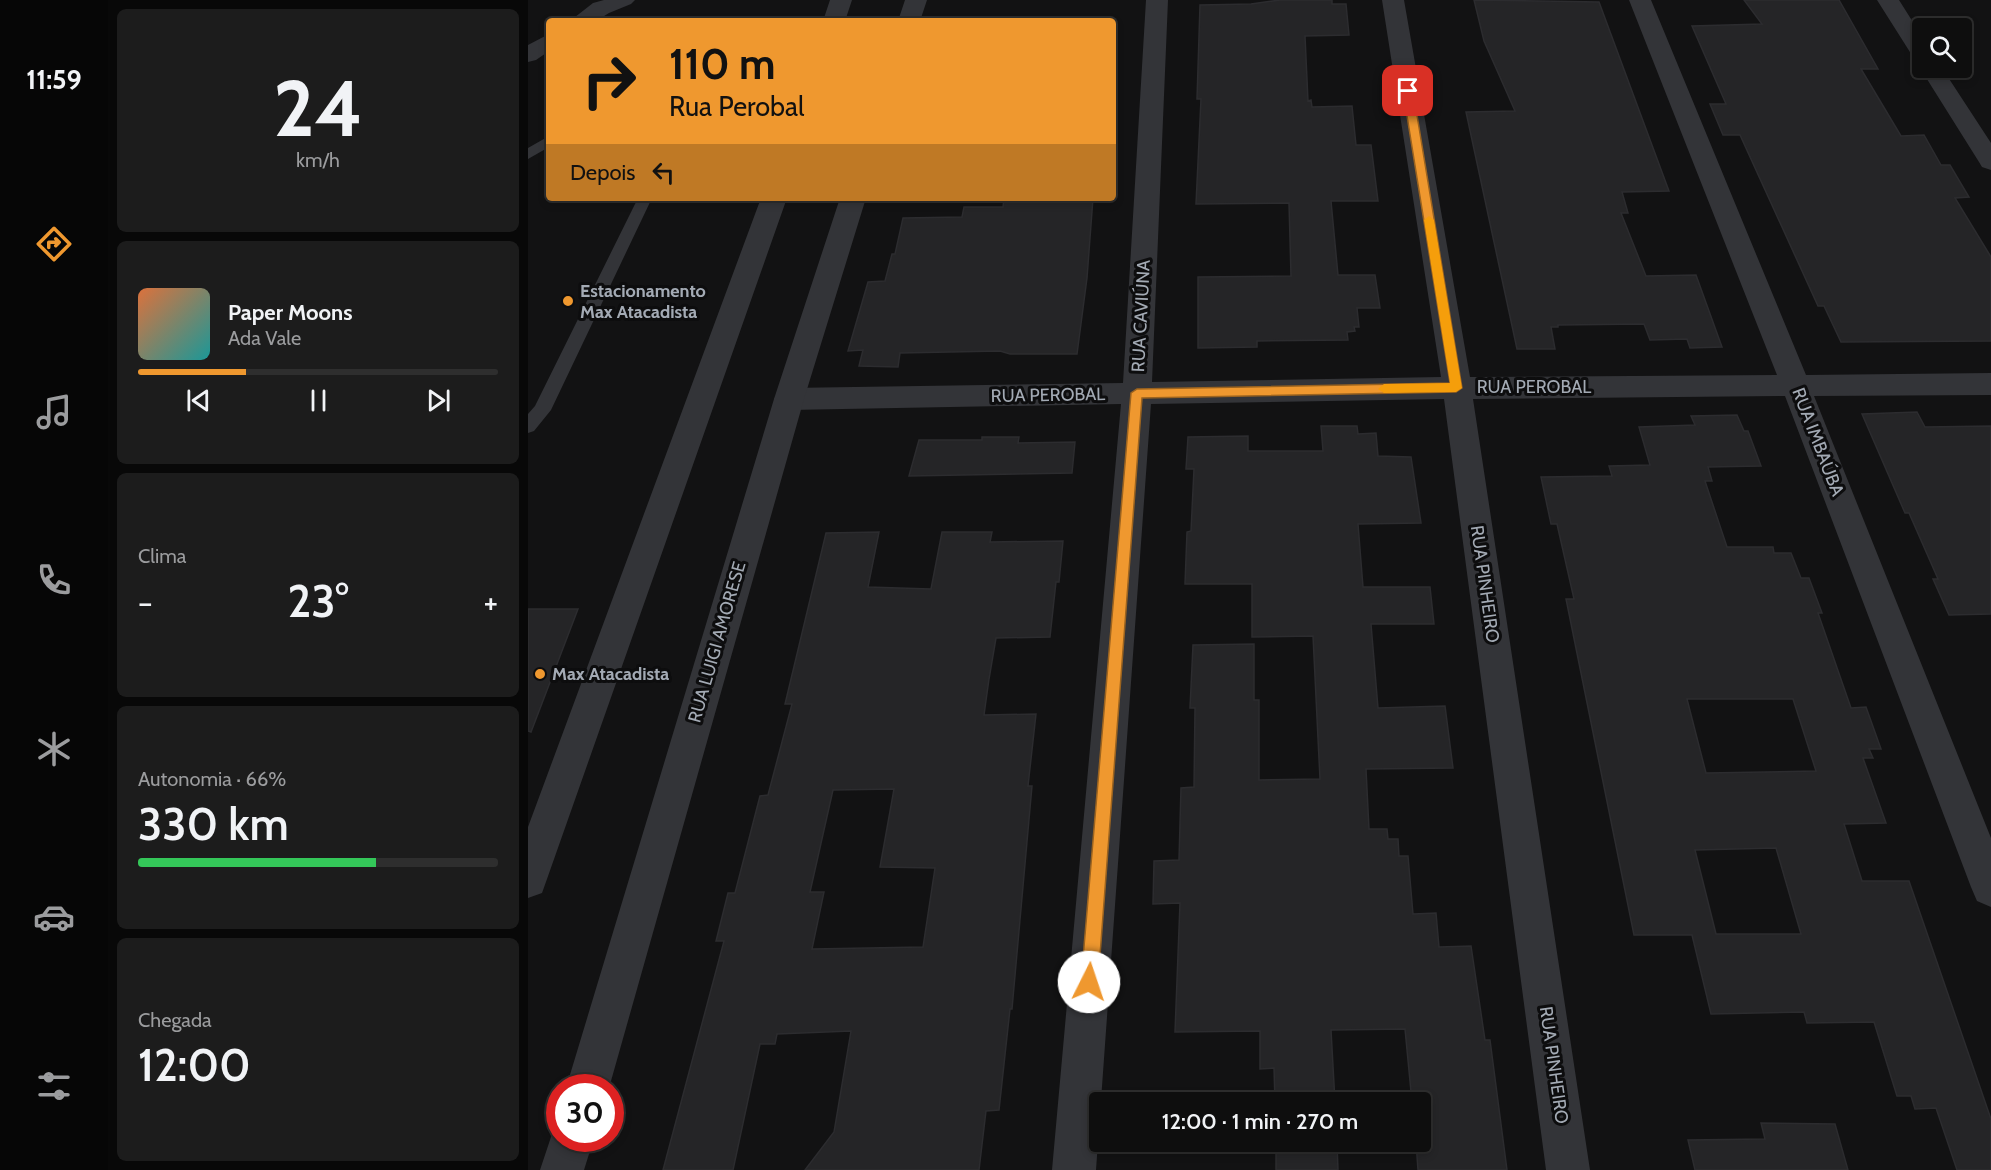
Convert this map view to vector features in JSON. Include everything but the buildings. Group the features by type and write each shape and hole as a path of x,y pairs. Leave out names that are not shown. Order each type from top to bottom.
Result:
{"street":[{"path":"586,18 601,8 624,0"},
{"path":"835,18 842,0"},
{"path":"910,18 916,0"},
{"name":"RUA CAVIÚNA","path":"1074,1170 1137,393 1157,0"},
{"name":"RUA PINHEIRO","path":"1393,0 1456,388 1568,1170"},
{"name":"RUA IMBAÚBA","path":"1640,0 1796,386 1991,887"},
{"path":"1888,0 1912,38"},
{"path":"1937,78 1991,162"},
{"path":"528,879 773,201"},
{"path":"825,286 833,201"},
{"name":"RUA LUIGI AMORESE","path":"591,1074 789,399 852,201"},
{"name":"RUA PEROBAL","path":"789,399 1456,388 1991,384"},
{"path":"562,1170 568,1152"}],"lane":[{"path":"528,155 546,142"},
{"path":"528,426 542,410 644,201"}],"slow traffic":[{"path":"1384,389 1456,388 1429,220"}],"place":[{"name":"Estacionamento Max Atacadista","path":"568,301"},
{"name":"Max Atacadista","path":"540,674"}],"route":[{"path":"1089,982 1137,393 1456,388 1408,91"}]}
